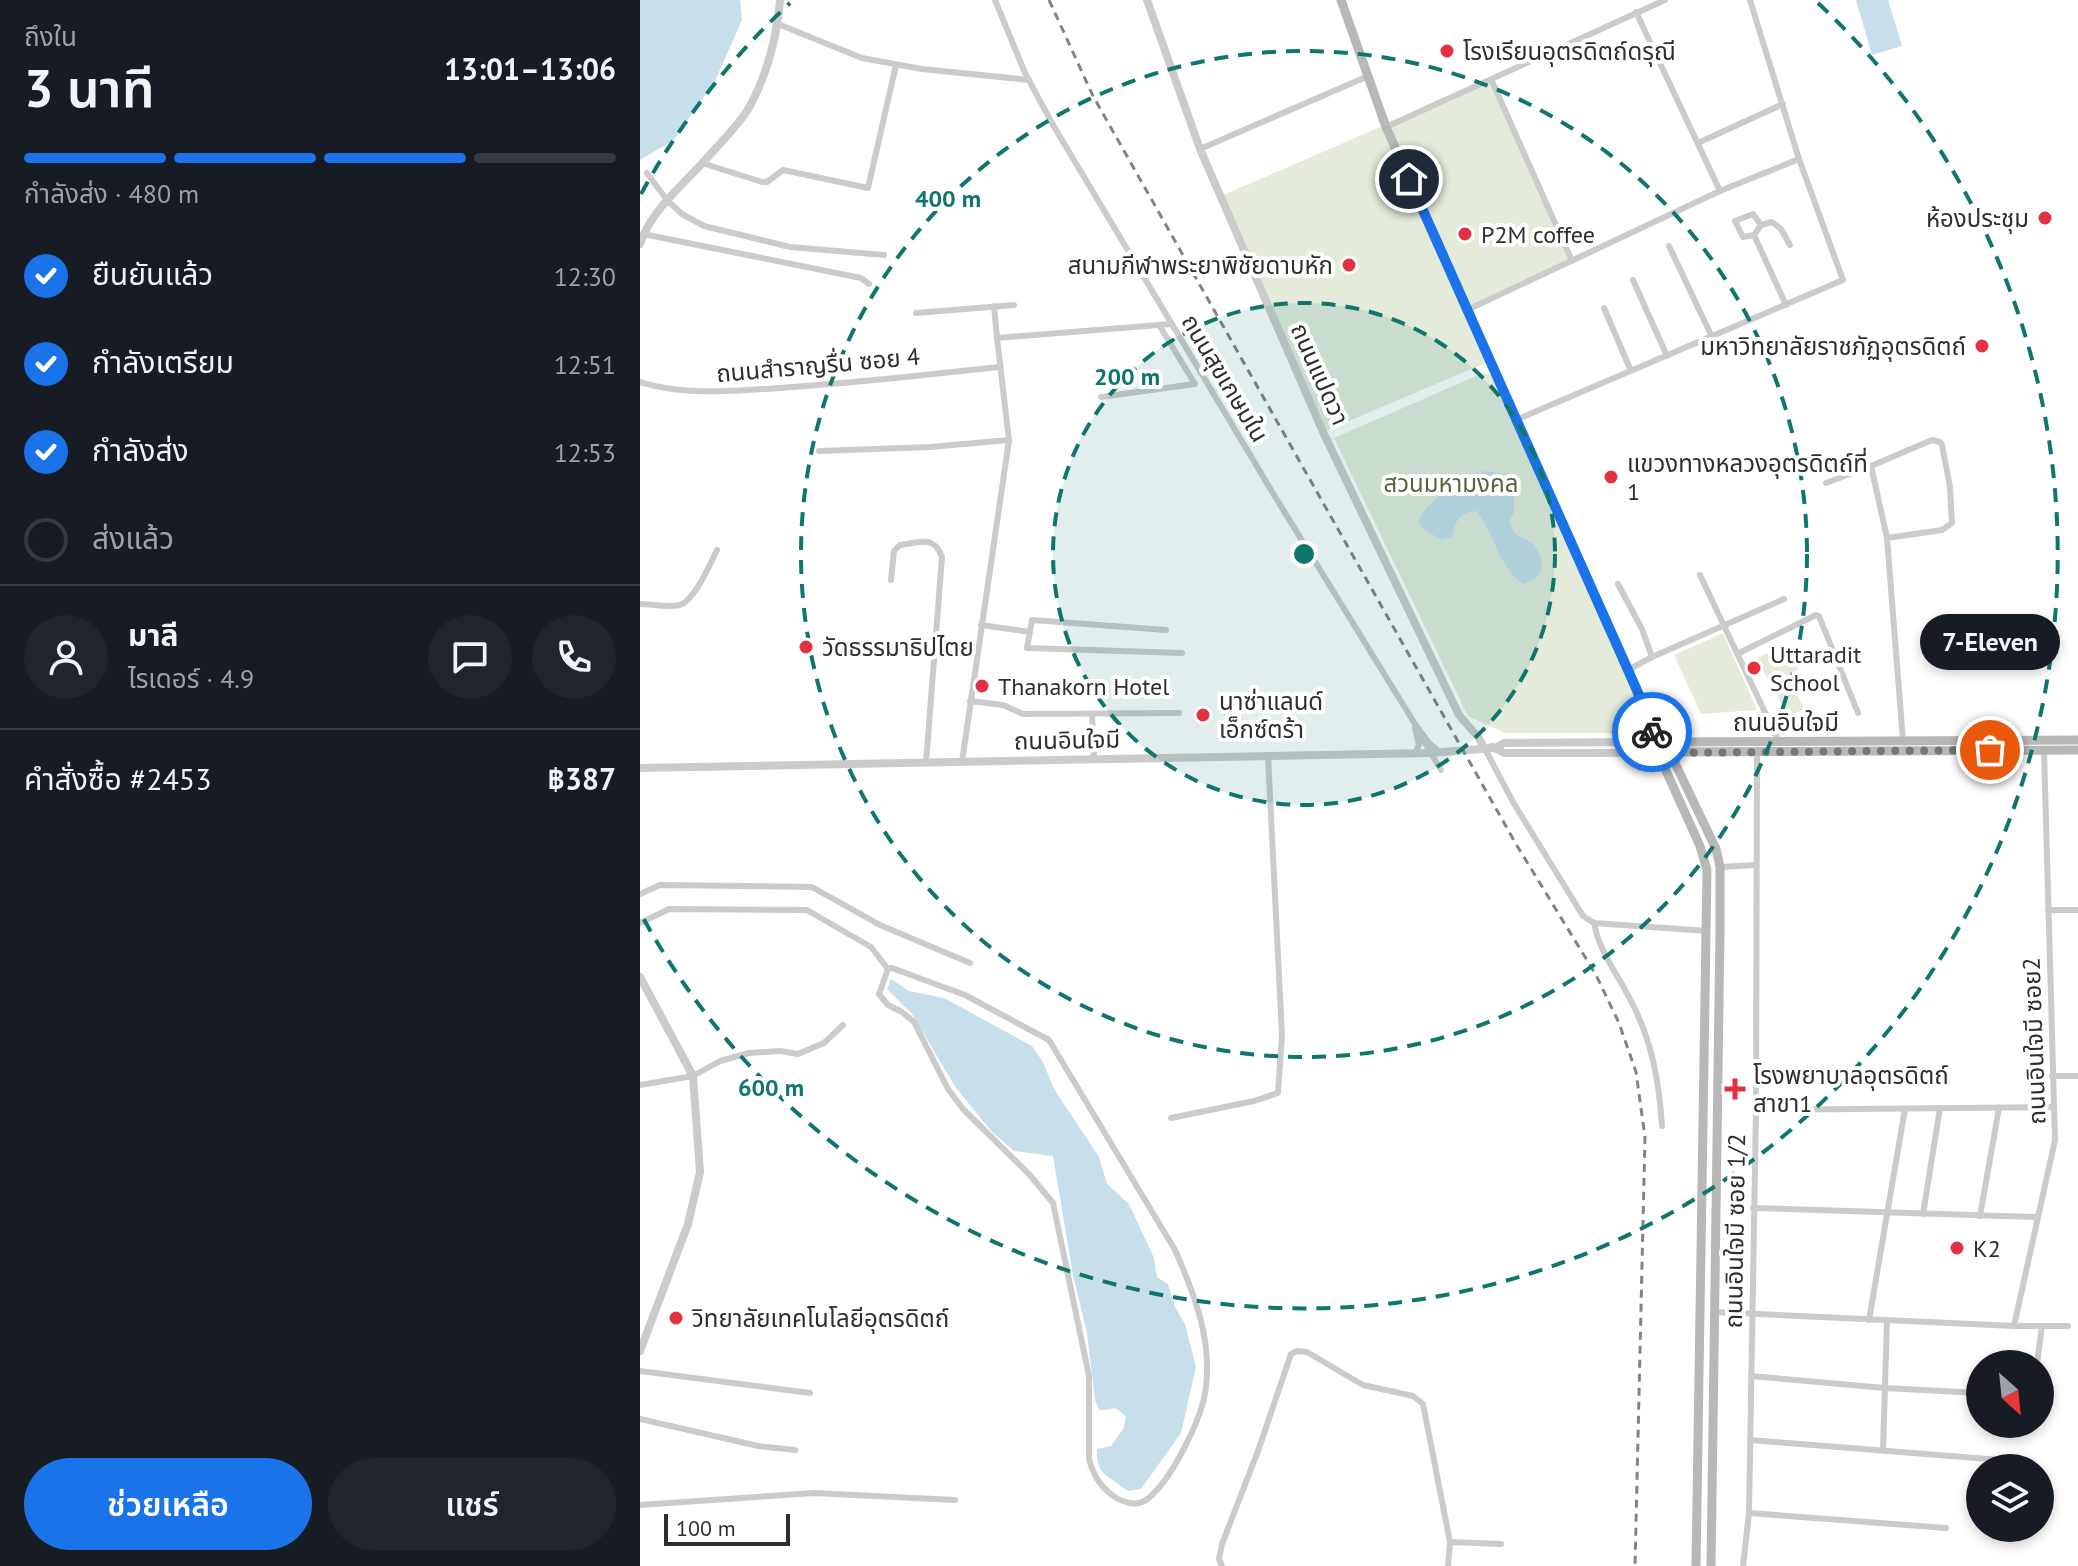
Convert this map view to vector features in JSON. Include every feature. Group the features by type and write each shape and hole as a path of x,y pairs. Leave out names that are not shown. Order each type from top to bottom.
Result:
{"main road":[{"path":"1341,0 1386,127 1650,720 1665,742 1712,840 1720,867 1711,1566"},
{"path":"1650,720 1653,742 1706,862 1696,1566"},
{"name":"ถนนอินใจมี","path":"1653,742 1779,747 2043,745 2078,740"},
{"name":"ถนนอินใจมี","path":"2043,745 2078,750"},
{"name":"ถนนอินใจมี","path":"1658,753 1757,752 1779,747"},
{"path":"1697,1516 1712,1516"}],"street":[{"path":"640,244 643,234 667,200 749,107 770,54 778,24 780,0"},
{"name":"ถนนสุขเกษมใน","path":"995,0 1029,80 1171,324 1415,724 1440,752"},
{"name":"ถนนแปดวา","path":"1147,0 1200,149 1323,432 1459,715 1485,749"},
{"path":"1386,127 1665,0"},
{"path":"1516,420 1843,280 1799,159 1750,0"},
{"path":"1636,12 1720,191"},
{"path":"778,24 862,58 896,65 1029,80"},
{"path":"702,163 762,182 767,182 783,170 868,188 896,65"},
{"path":"1200,149 1366,77"},
{"path":"1491,79 1572,261"},
{"path":"1698,143 1783,104"},
{"path":"1467,310 1720,191 1799,159"},
{"path":"647,173 682,214 704,226 790,247 884,255"},
{"path":"1761,225 1753,214 1735,221 1743,237 1754,235 1761,225 1777,224 1790,245"},
{"path":"643,234 861,278 869,284"},
{"path":"1754,235 1786,305"},
{"path":"1669,246 1712,337"},
{"path":"1633,280 1667,356"},
{"path":"916,313 1014,305"},
{"path":"962,762 1009,440 994,306"},
{"path":"1604,308 1631,371"},
{"path":"997,338 1171,324"},
{"path":"1101,397 1195,384 1159,325"},
{"name":"ถนนสำราญรื่น ซอย 4","path":"640,382 672,391 711,392 827,385 999,367"},
{"path":"819,451 1009,440"},
{"path":"1826,483 1932,440 1940,442 1950,487 1952,523 1942,530 1887,538"},
{"path":"1871,466 1887,538 1903,746"},
{"path":"891,580 894,551 900,545 922,542 936,544 939,548 942,557 926,763"},
{"path":"640,604 673,606 686,602 717,550"},
{"path":"1700,575 1779,747"},
{"path":"1618,584 1642,629 1652,657"},
{"path":"1628,670 1784,599"},
{"path":"1737,654 1799,622 1819,616 1858,713"},
{"path":"1166,630 1032,620 1027,648 1182,653"},
{"path":"981,625 1030,632"},
{"path":"970,701 1003,705 1023,714 1179,713"},
{"path":"1092,714 1094,759"},
{"path":"1415,724 1419,745 1415,753"},
{"name":"ถนนสุขเกษมใน","path":"1415,724 1441,770"},
{"path":"1470,751 1475,745 1476,735 1495,748"},
{"name":"ถนนอินใจมี","path":"640,768 1429,753 1495,748 1504,743 1653,742"},
{"name":"ถนนอินใจมี ซอย2","path":"2014,1326 2055,1140 2043,745"},
{"name":"ถนนอินใจมี","path":"1495,748 1504,753 1658,753"},
{"path":"1485,749 1583,916 1594,923 1707,931"},
{"name":"ถนนอินใจมี ซอย 1/2","path":"1743,1566 1749,1513 1756,1110 1757,752"},
{"path":"1171,1118 1278,1093 1282,1035 1268,756"},
{"path":"1720,867 1756,865"},
{"path":"640,894 660,885 812,887 880,925 970,963"},
{"path":"640,923 669,909 807,910 871,947 888,969"},
{"path":"2048,910 2078,910"},
{"path":"1594,923 1597,938 1633,1003 1652,1048 1659,1081 1662,1126"},
{"path":"888,969 899,969 965,995 1049,1040 1175,1250 1203,1326 1207,1386 1189,1442 1144,1501 1131,1504 1114,1497 1098,1482 1092,1471 1089,1459 1089,1376 1053,1203 1029,1174 963,1109 948,1089 914,1022 888,1005 879,994 888,969"},
{"path":"640,977 693,1076 700,1172 688,1224 640,1351"},
{"path":"640,1085 693,1076 720,1061 749,1053 765,1050 798,1054 824,1043 843,1025"},
{"path":"2052,1076 2078,1076"},
{"path":"1756,1110 2053,1107"},
{"path":"1923,1214 1940,1108"},
{"path":"1980,1216 1999,1108"},
{"path":"1869,1320 1905,1109"},
{"path":"1753,1208 2037,1217"},
{"path":"1715,1312 2068,1326"},
{"path":"1883,1450 1887,1321"},
{"path":"2039,1350 2042,1326"},
{"path":"1222,1566 1219,1559 1222,1544 1291,1354 1297,1351 1307,1352 1363,1385 1413,1396 1423,1404 1450,1542 1448,1566"},
{"path":"640,1371 810,1393"},
{"path":"1751,1376 1966,1392"},
{"path":"640,1419 758,1446 795,1450"},
{"path":"1750,1440 1966,1457"},
{"path":"640,1505 814,1493 955,1500"},
{"path":"1749,1513 1946,1528"},
{"path":"1450,1542 1501,1544"}],"green space":[{"name":"สนามกีฬาพระยาพิชัยดาบหัก","path":"1491,79 1572,261 1468,310 1490,361 1323,432 1221,196"},
{"name":"สวนมหามงคล","path":"1483,373 1497,377 1583,567 1653,742 1621,733 1505,733 1468,716 1334,438"},
{"path":"1723,633 1757,710 1701,714 1674,655"},
{"path":"1786,644 1798,670 1770,685 1758,658"},
{"path":"1790,679 1804,709 1787,717 1773,687"}],"water":[{"path":"640,0 740,0 742,20 715,81 674,140 640,160"},
{"path":"1856,0 1888,0 1902,46 1872,55"},
{"path":"1485,471 1500,473 1514,485 1514,512 1509,521 1515,533 1532,543 1542,562 1540,573 1531,581 1523,584 1515,577 1476,511 1462,516 1452,537 1441,540 1418,522 1438,497 1456,484"},
{"path":"891,979 909,991 944,998 1032,1046 1043,1062 1054,1089 1099,1157 1107,1184 1129,1204 1154,1258 1157,1277 1168,1284 1175,1307 1185,1324 1196,1367 1181,1433 1141,1489 1128,1491 1101,1470 1097,1458 1097,1449 1111,1446 1123,1429 1126,1417 1115,1409 1099,1410 1095,1400 1087,1333 1073,1275 1053,1156 1014,1151 992,1132 956,1088 912,1014 887,989"}],"railway":[{"path":"1049,0 1093,96 1516,844 1596,975 1619,1023 1636,1072 1645,1137 1635,1566"}],"way so far":[{"path":"1652,732 1658,753 1990,750"}],"place":[{"name":"โรงเรียนอุตรดิตถ์ดรุณี","path":"1447,51"},
{"name":"ห้องประชุม","path":"2045,218"},
{"name":"P2M coffee","path":"1465,234"},
{"name":"สนามกีฬาพระยาพิชัยดาบหัก","path":"1349,265"},
{"name":"มหาวิทยาลัยราชภัฏอุตรดิตถ์","path":"1982,346"},
{"name":"แขวงทางหลวงอุตรดิตถ์ที่ 1","path":"1611,477"},
{"name":"วัดธรรมาธิปไตย","path":"806,647"},
{"name":"Uttaradit School","path":"1754,668"},
{"name":"Thanakorn Hotel","path":"982,686"},
{"name":"นาซ่าแลนด์ เอ็กซ์ตร้า","path":"1203,715"},
{"name":"7-Eleven","path":"1990,750"},
{"name":"โรงพยาบาลอุตรดิตถ์ สาขา1","path":"1735,1089"},
{"name":"K2","path":"1957,1248"},
{"name":"วิทยาลัยเทคโนโลยีอุตรดิตถ์","path":"676,1318"}],"route":[{"path":"1409,179 1650,720 1652,732"}]}
